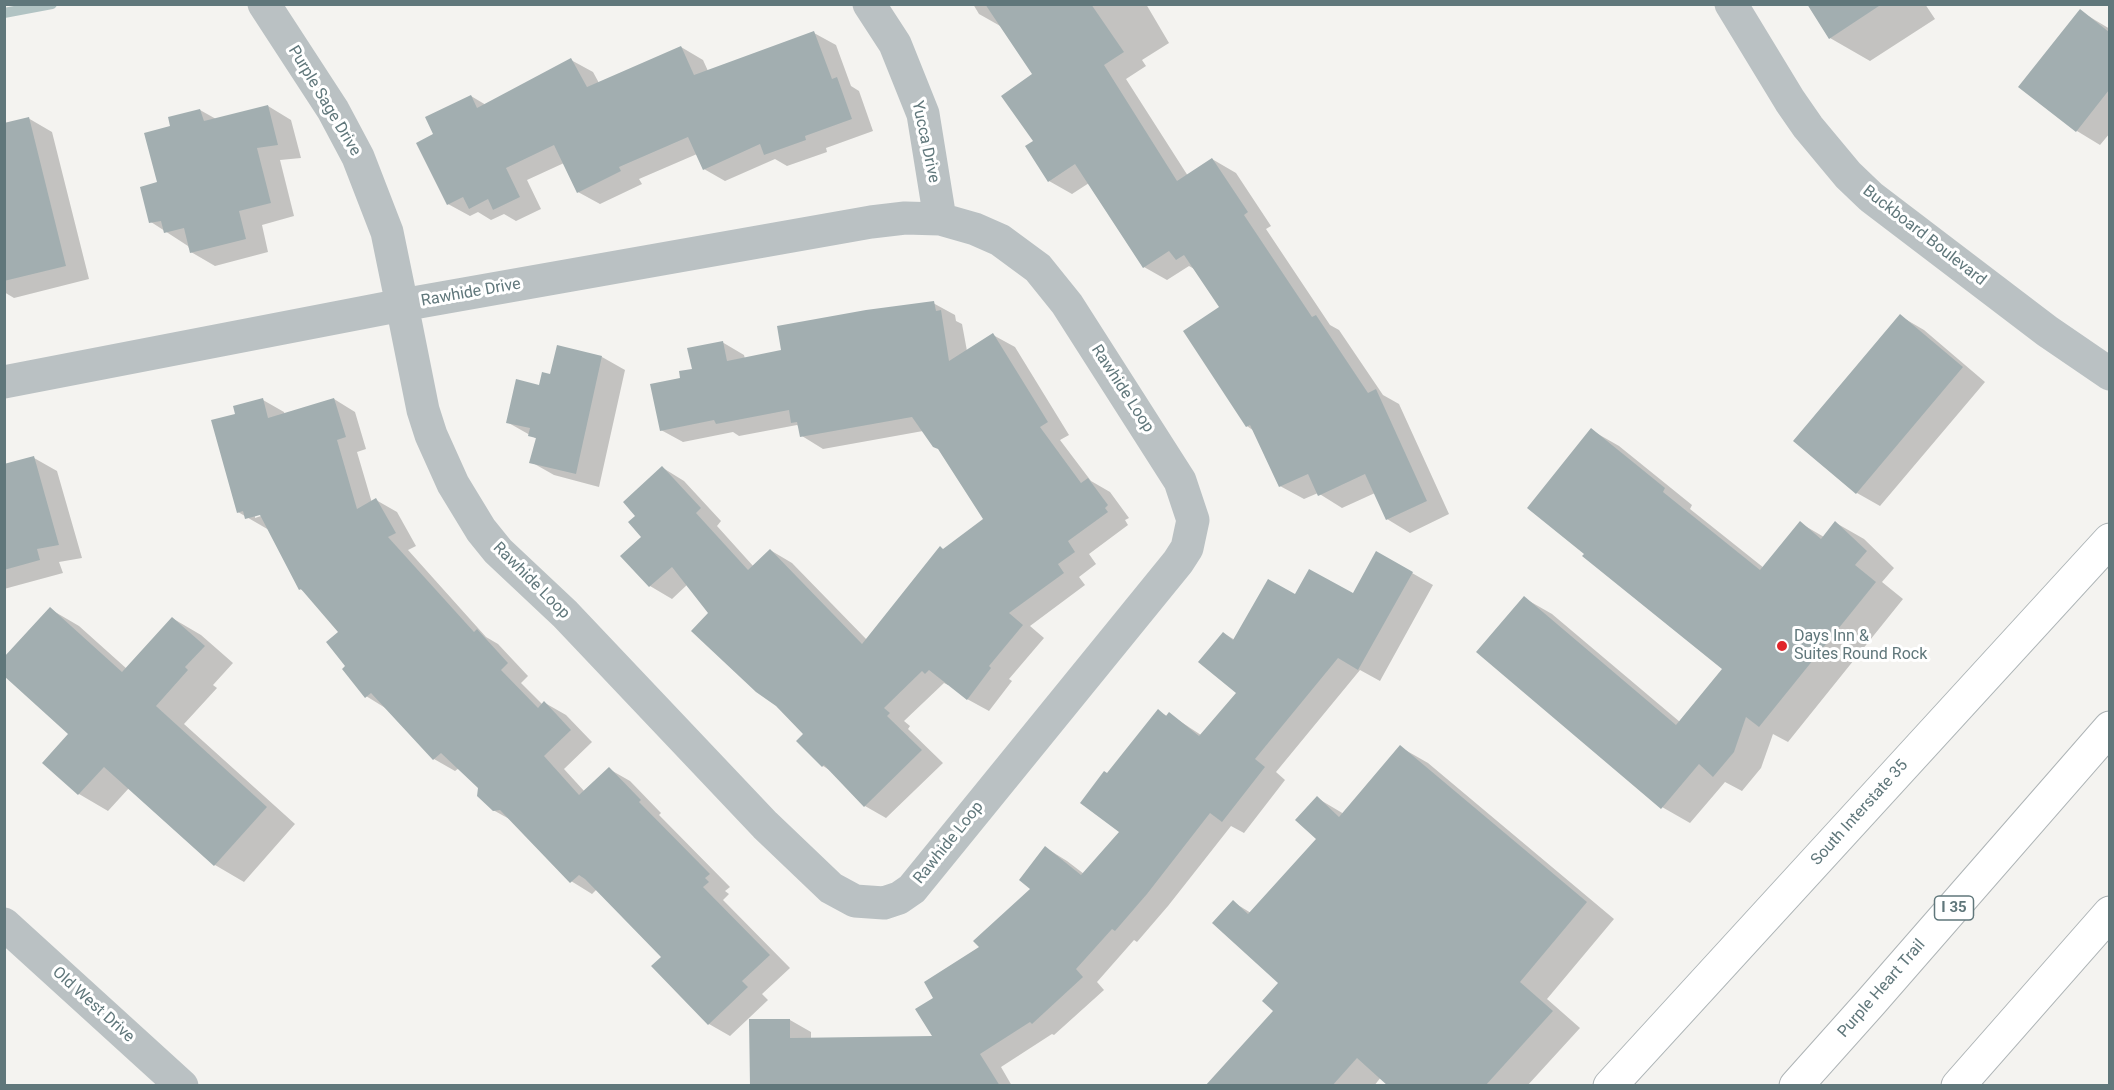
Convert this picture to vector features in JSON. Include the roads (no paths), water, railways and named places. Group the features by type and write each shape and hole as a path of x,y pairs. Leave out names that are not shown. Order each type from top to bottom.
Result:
{"main road":[{"name":"South Interstate 35","path":"1611,1086 2109,540"},
{"name":"Purple Heart Trail","path":"1796,1086 1887,985 2109,728"},
{"path":"1958,1086 2109,913"}],"street":[{"name":"Purple Sage Drive","path":"264,4 333,110 358,157 387,232 402,306"},
{"name":"Yucca Drive","path":"869,4 895,44 923,114 940,219"},
{"name":"Buckboard Boulevard","path":"1731,4 1790,101 1808,127 1848,175 1871,197 2047,331 2109,374"},
{"name":"Rawhide Drive","path":"4,382 402,306 871,222 905,218 940,219"},
{"name":"Rawhide Loop","path":"402,306 423,410 431,435 453,484 481,530 498,551 565,615 765,825 831,888 855,902 884,903 899,898 912,889 1178,562 1187,548 1193,520 1180,481 1067,304 1038,268 1000,240 975,229 940,219"},
{"name":"Old West Drive","path":"4,924 182,1086"}],"waterway":[{"path":"4,13 52,4"}],"place":[{"name":"Days Inn & Suites Round Rock","path":"1782,646"}]}
